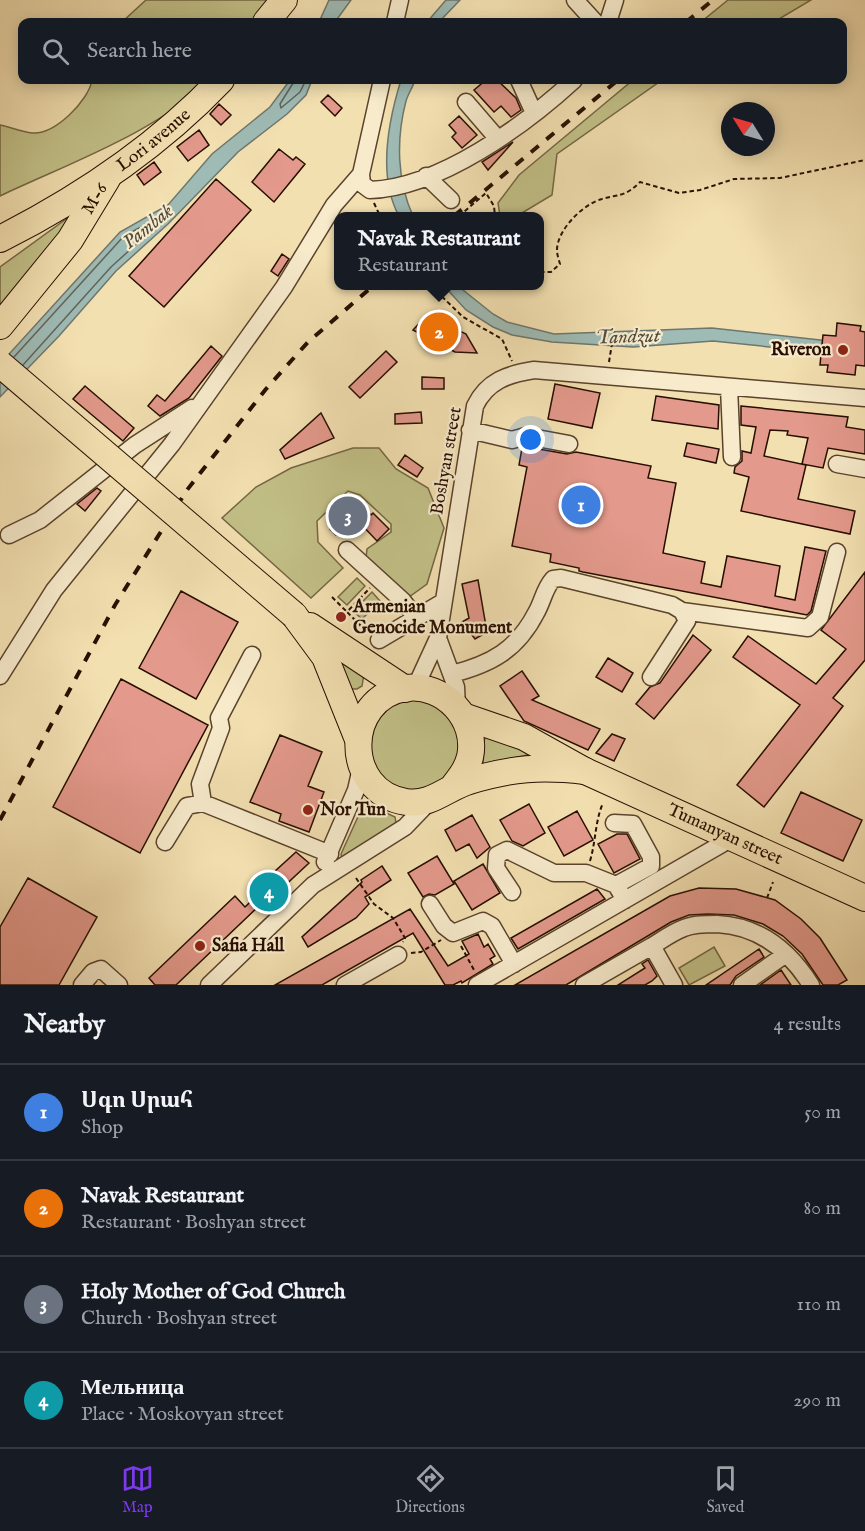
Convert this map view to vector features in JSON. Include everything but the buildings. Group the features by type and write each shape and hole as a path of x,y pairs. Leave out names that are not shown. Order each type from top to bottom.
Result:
{"highway":[{"path":"269,18 284,0"},
{"name":"Lori avenue","path":"111,172 170,130 217,84"},
{"name":"M-6","path":"0,239 39,219 111,172"},
{"name":"M-6","path":"0,327 70,240 111,172"},
{"path":"0,256 39,219"},
{"path":"0,364 294,615 410,688 436,693 460,711 518,735 585,771"},
{"path":"294,615 325,657 357,737 361,768 375,787 384,794 407,802 441,794 467,782 520,769 546,766 585,771"},
{"path":"357,737 369,710 391,693 410,688"},
{"path":"441,794 462,776 470,757 470,736 460,711"},
{"name":"Tumanyan street","path":"585,771 865,898"}],"street":[{"path":"396,18 400,0"},
{"path":"574,0 591,18"},
{"path":"609,18 615,0"},
{"path":"381,84 362,174 363,184 370,190 385,189 422,178 445,168 498,138 534,113 569,84"},
{"path":"521,84 534,113"},
{"path":"466,102 498,138"},
{"path":"0,676 54,590 121,510 204,398 284,287 334,205 362,174"},
{"path":"422,178 452,200"},
{"name":"Boshyan street","path":"410,688 438,638 470,430 481,395 492,383 517,372 534,370 865,398"},
{"path":"729,387 732,457"},
{"path":"9,535 40,520 135,445 180,417 204,398"},
{"path":"470,430 512,440 526,436 569,444"},
{"path":"837,464 865,469"},
{"path":"347,550 403,601 416,618"},
{"path":"452,674 488,663 517,641 536,613 547,586 553,579 561,578 672,605 682,611 808,628 820,617 837,552"},
{"path":"379,640 443,602"},
{"path":"651,677 687,621 682,611"},
{"name":"Boshyan street","path":"438,638 456,687 460,711"},
{"path":"203,803 200,784 221,728 219,718 252,655"},
{"path":"313,885 330,854 356,790 361,768"},
{"path":"209,985 313,885 405,827 441,794"},
{"path":"165,842 187,806 203,803 330,854"},
{"path":"480,984 514,964 621,892 651,866 651,857 633,824 614,823"},
{"path":"621,892 734,837"},
{"path":"512,892 496,868 497,855 507,850 554,873 586,873 621,892"},
{"path":"430,904 444,926 453,933 483,921 492,926 514,964"},
{"path":"584,985 685,927 705,924 734,925 754,930 786,954 811,985"},
{"path":"652,946 674,985"},
{"path":"345,985 403,954"},
{"path":"742,985 786,954"},
{"path":"82,985 93,972 102,969 119,985"}],"path":[{"path":"544,272 552,272 560,264 557,250 560,239 587,205 603,198 618,197 632,191 640,182 679,193 700,190 734,179 780,178 865,160"},
{"path":"464,212 486,193 494,206 495,212"},
{"path":"436,290 463,317 502,339 517,372"},
{"path":"610,352 614,331"},
{"path":"347,612 379,579"},
{"path":"332,597 361,626"},
{"path":"586,873 596,842 597,816 603,803"},
{"path":"356,878 374,904 393,918 405,938 403,954 421,952 453,933 480,984"},
{"path":"767,898 773,882"}],"shaded area":[{"path":"146,0 272,0 258,18 126,18"},
{"path":"728,0 811,0 781,18 706,18"},
{"path":"91,84 204,84 188,98 138,131 0,196 0,125 32,133 51,128 70,115"},
{"path":"628,84 656,84 557,154 552,195 524,212 499,212 498,203 519,175"},
{"path":"84,206 0,313 0,267"},
{"path":"353,448 379,448 396,469 428,488 444,528 427,584 409,597 366,558 367,549 391,532 391,524 360,495 348,491 317,521 318,542 343,568 311,598 222,518 256,487 291,468"},
{"path":"357,578 365,586 347,605 338,597"},
{"path":"372,592 380,601 362,619 353,611"},
{"path":"337,659 364,674 362,686 350,689"},
{"path":"398,697 443,703 465,744 453,775 424,793 392,788 369,763 367,731"},
{"path":"485,730 547,757 527,755 483,765"},
{"path":"367,804 395,817 396,823 342,858 341,854 362,808"},
{"path":"714,947 725,966 689,985 679,968"}],"water":[{"path":"329,0 351,0 338,18 321,18"},
{"path":"446,0 460,0 443,18 430,18"},
{"name":"Pambak","path":"287,84 310,84 306,95 287,114 238,152 168,224 116,271 59,336 0,397 0,364 120,232 168,205 212,154 270,107"},
{"path":"400,84 413,84 406,101 400,145 401,174 411,212 397,212 388,184 387,149 392,113"},
{"name":"Tandzut","path":"448,290 463,290 507,322 554,334 712,328 865,345 865,357 713,341 633,347 552,342 512,335 493,327 466,310"}],"railway":[{"path":"691,18 713,0"},
{"path":"459,212 613,84"},
{"path":"0,820 115,605 187,490 266,389 308,342 368,290"}],"place":[{"name":"Navak Restaurant","path":"439,332"},
{"name":"Riveron","path":"843,350"},
{"name":"Սգո Սրահ","path":"581,505"},
{"name":"Holy Mother of God Church","path":"348,516"},
{"name":"Armenian Genocide Monument","path":"341,617"},
{"name":"Nor Tun","path":"308,810"},
{"name":"Мельница","path":"269,892"},
{"name":"Safia Hall","path":"200,946"}]}
